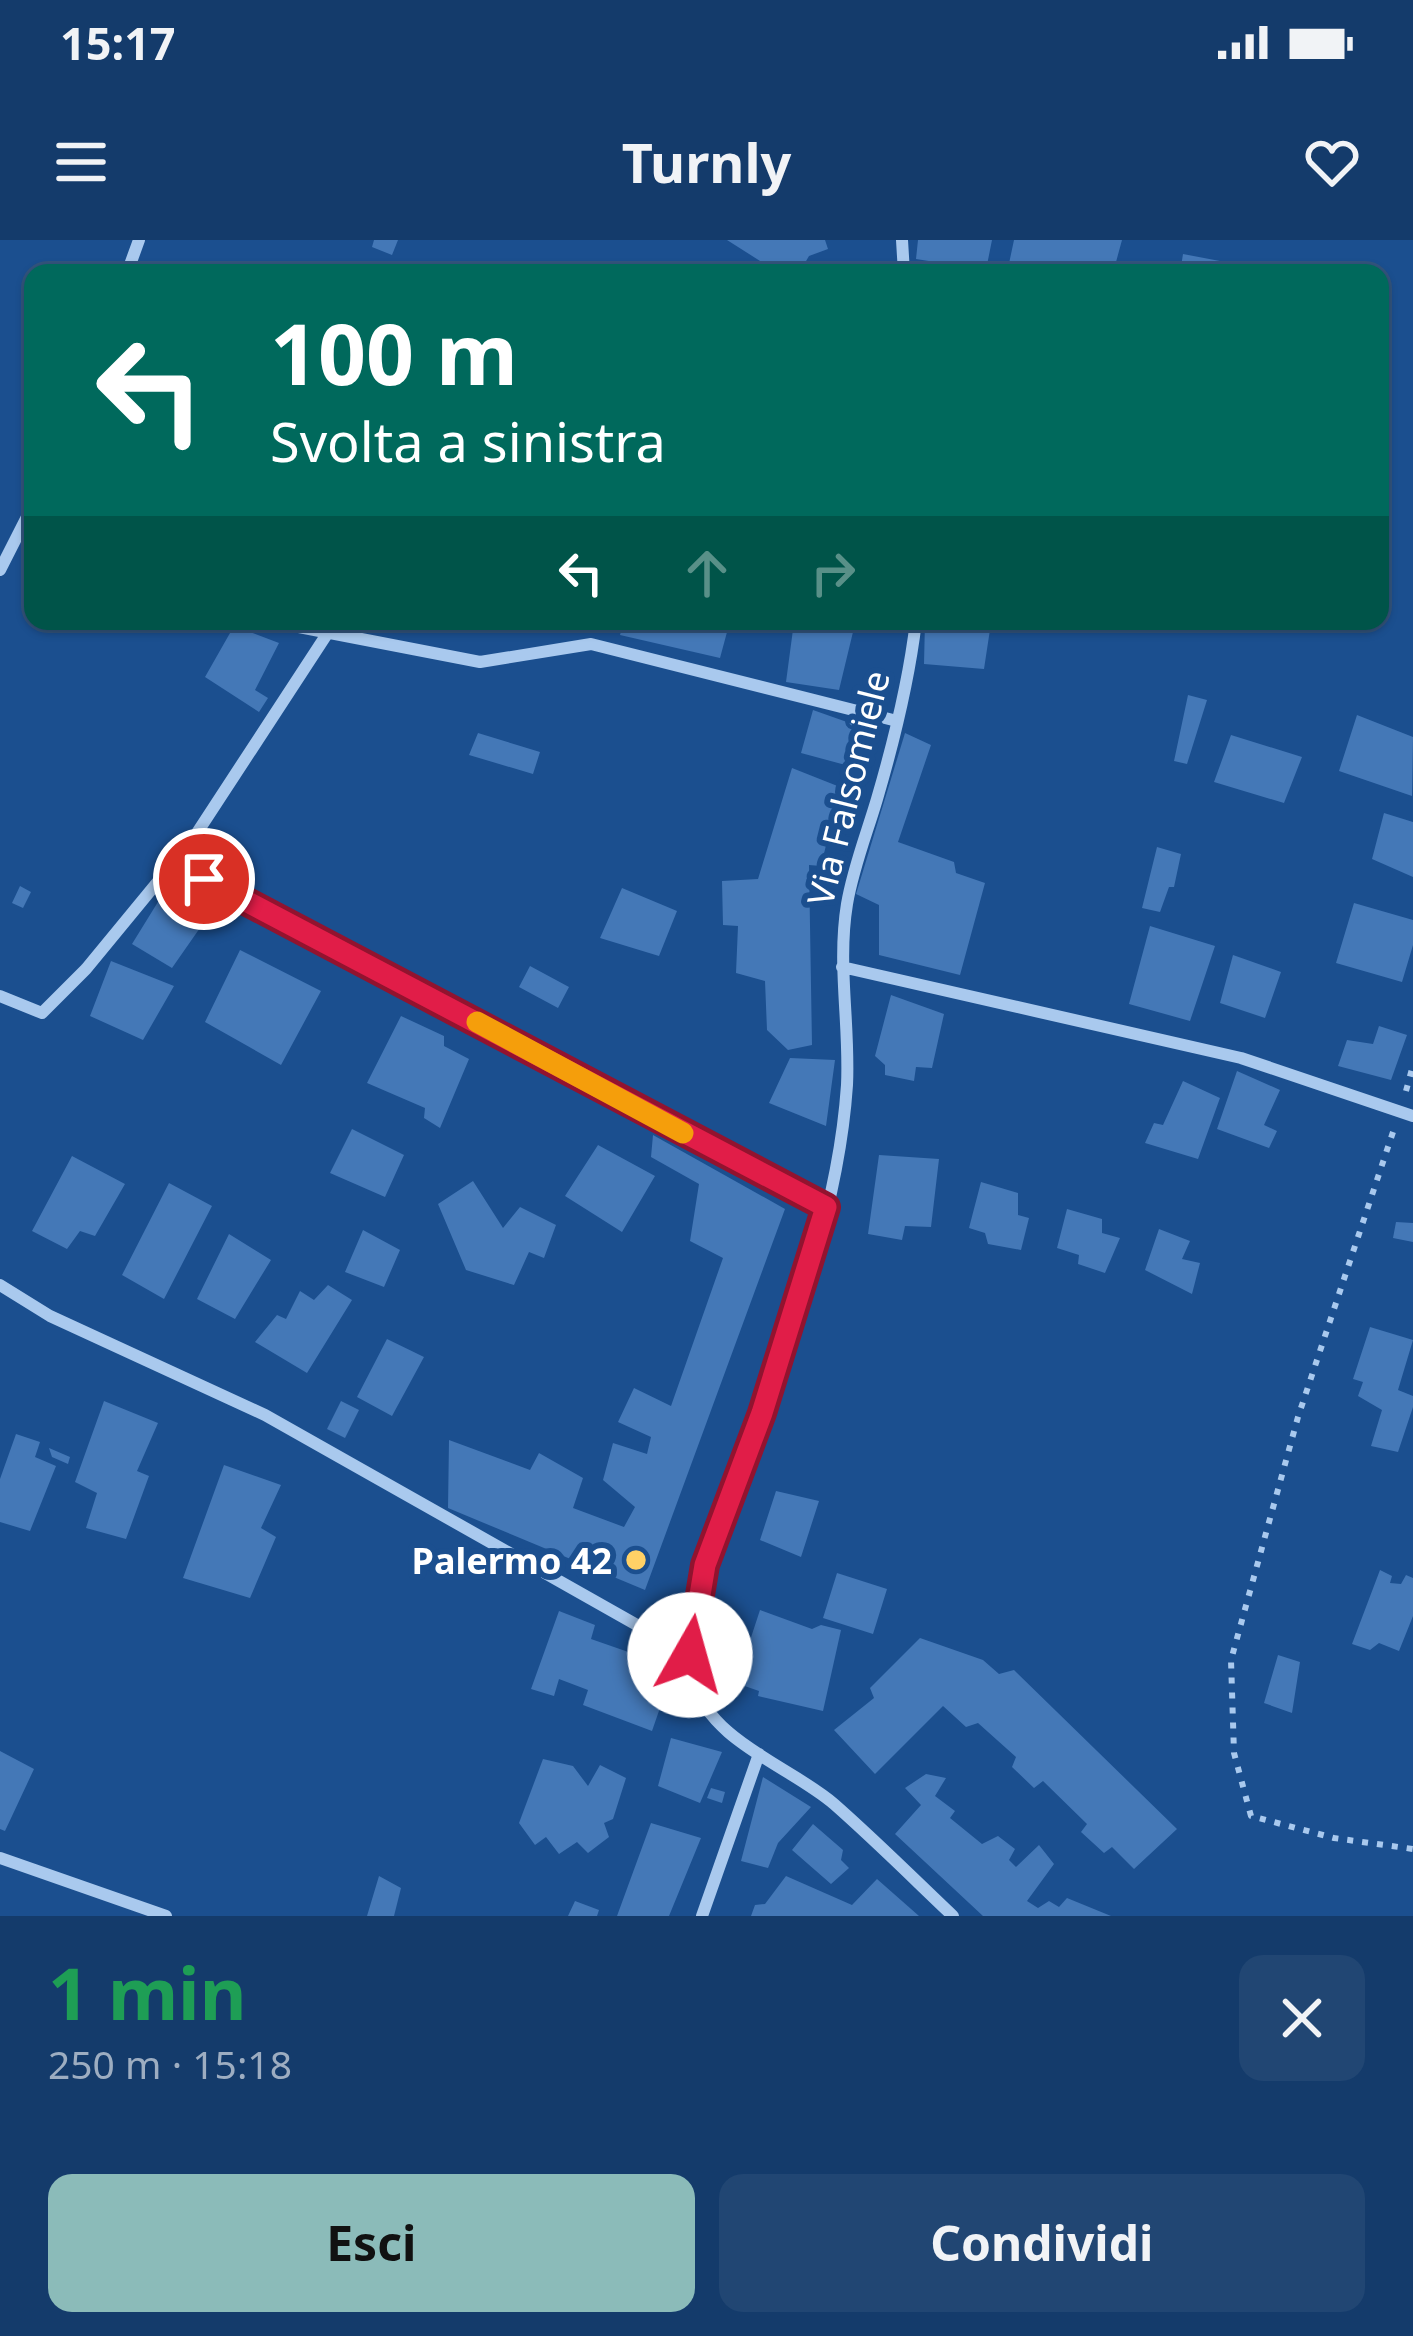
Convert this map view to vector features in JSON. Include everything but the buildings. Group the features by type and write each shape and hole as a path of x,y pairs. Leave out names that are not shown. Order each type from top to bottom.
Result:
{"street":[{"path":"0,570 24,523"},
{"path":"309,630 480,662 591,644 897,721"},
{"name":"Via Falsomiele","path":"914,630 897,721 847,902 842,967 847,1079 826,1207 762,1413 705,1565 690,1655 693,1680 705,1706 759,1754 830,1800 953,1916"},
{"path":"0,996 42,1013 86,969 193,839 327,634"},
{"path":"193,839 204,879 826,1207"},
{"path":"842,967 1241,1058 1406,1114"},
{"path":"0,1285 50,1316 265,1415 690,1655"},
{"path":"702,1916 759,1754"},
{"path":"0,1858 166,1916"}],"path":[{"path":"1413,1065 1406,1114 1298,1417 1231,1660 1234,1753 1251,1816 1334,1838 1413,1849"}],"slow traffic":[{"path":"477,1022 683,1133"}],"place":[{"name":"Palermo 42","path":"636,1560"}],"route":[{"path":"204,879 826,1207 762,1413 705,1565 691,1625 690,1655"}]}
